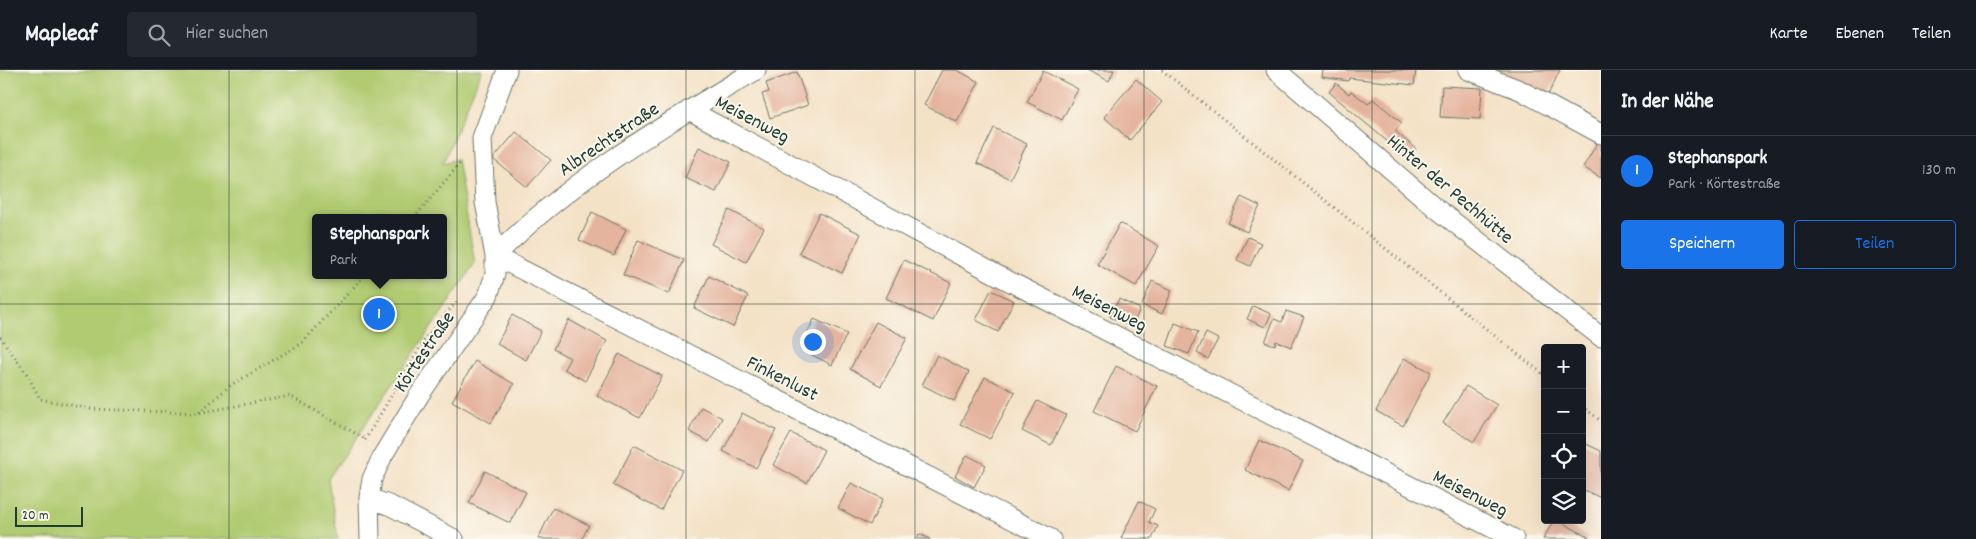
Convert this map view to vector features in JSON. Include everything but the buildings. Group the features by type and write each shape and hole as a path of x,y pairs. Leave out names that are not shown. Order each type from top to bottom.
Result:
{"street":[{"name":"Körtestraße","path":"370,539 368,498 372,479 383,454 420,394 488,296 495,274 495,256 485,202 482,138 507,70"},
{"name":"Albrechtstraße","path":"495,256 526,225 604,164 756,70"},
{"name":"Hinter der Pechhütte","path":"1276,70 1438,209 1601,337"},
{"path":"1468,70 1520,90 1601,134"},
{"name":"Meisenweg","path":"689,110 999,276 1514,539"},
{"name":"Finkenlust","path":"495,256 1047,538"},
{"path":"368,498 391,506 454,539"}],"path":[{"path":"1162,70 1541,373"},
{"path":"417,214 482,138"},
{"path":"198,413 230,385 301,344 361,279"},
{"path":"0,337 27,374 40,399 91,409 198,413 290,396 366,439"},
{"path":"1586,409 1601,421"}],"green space":[{"path":"0,70 482,70 443,163 457,159 475,264 328,479 338,539 0,539"}],"place":[{"name":"Stephanspark","path":"379,314"}]}
